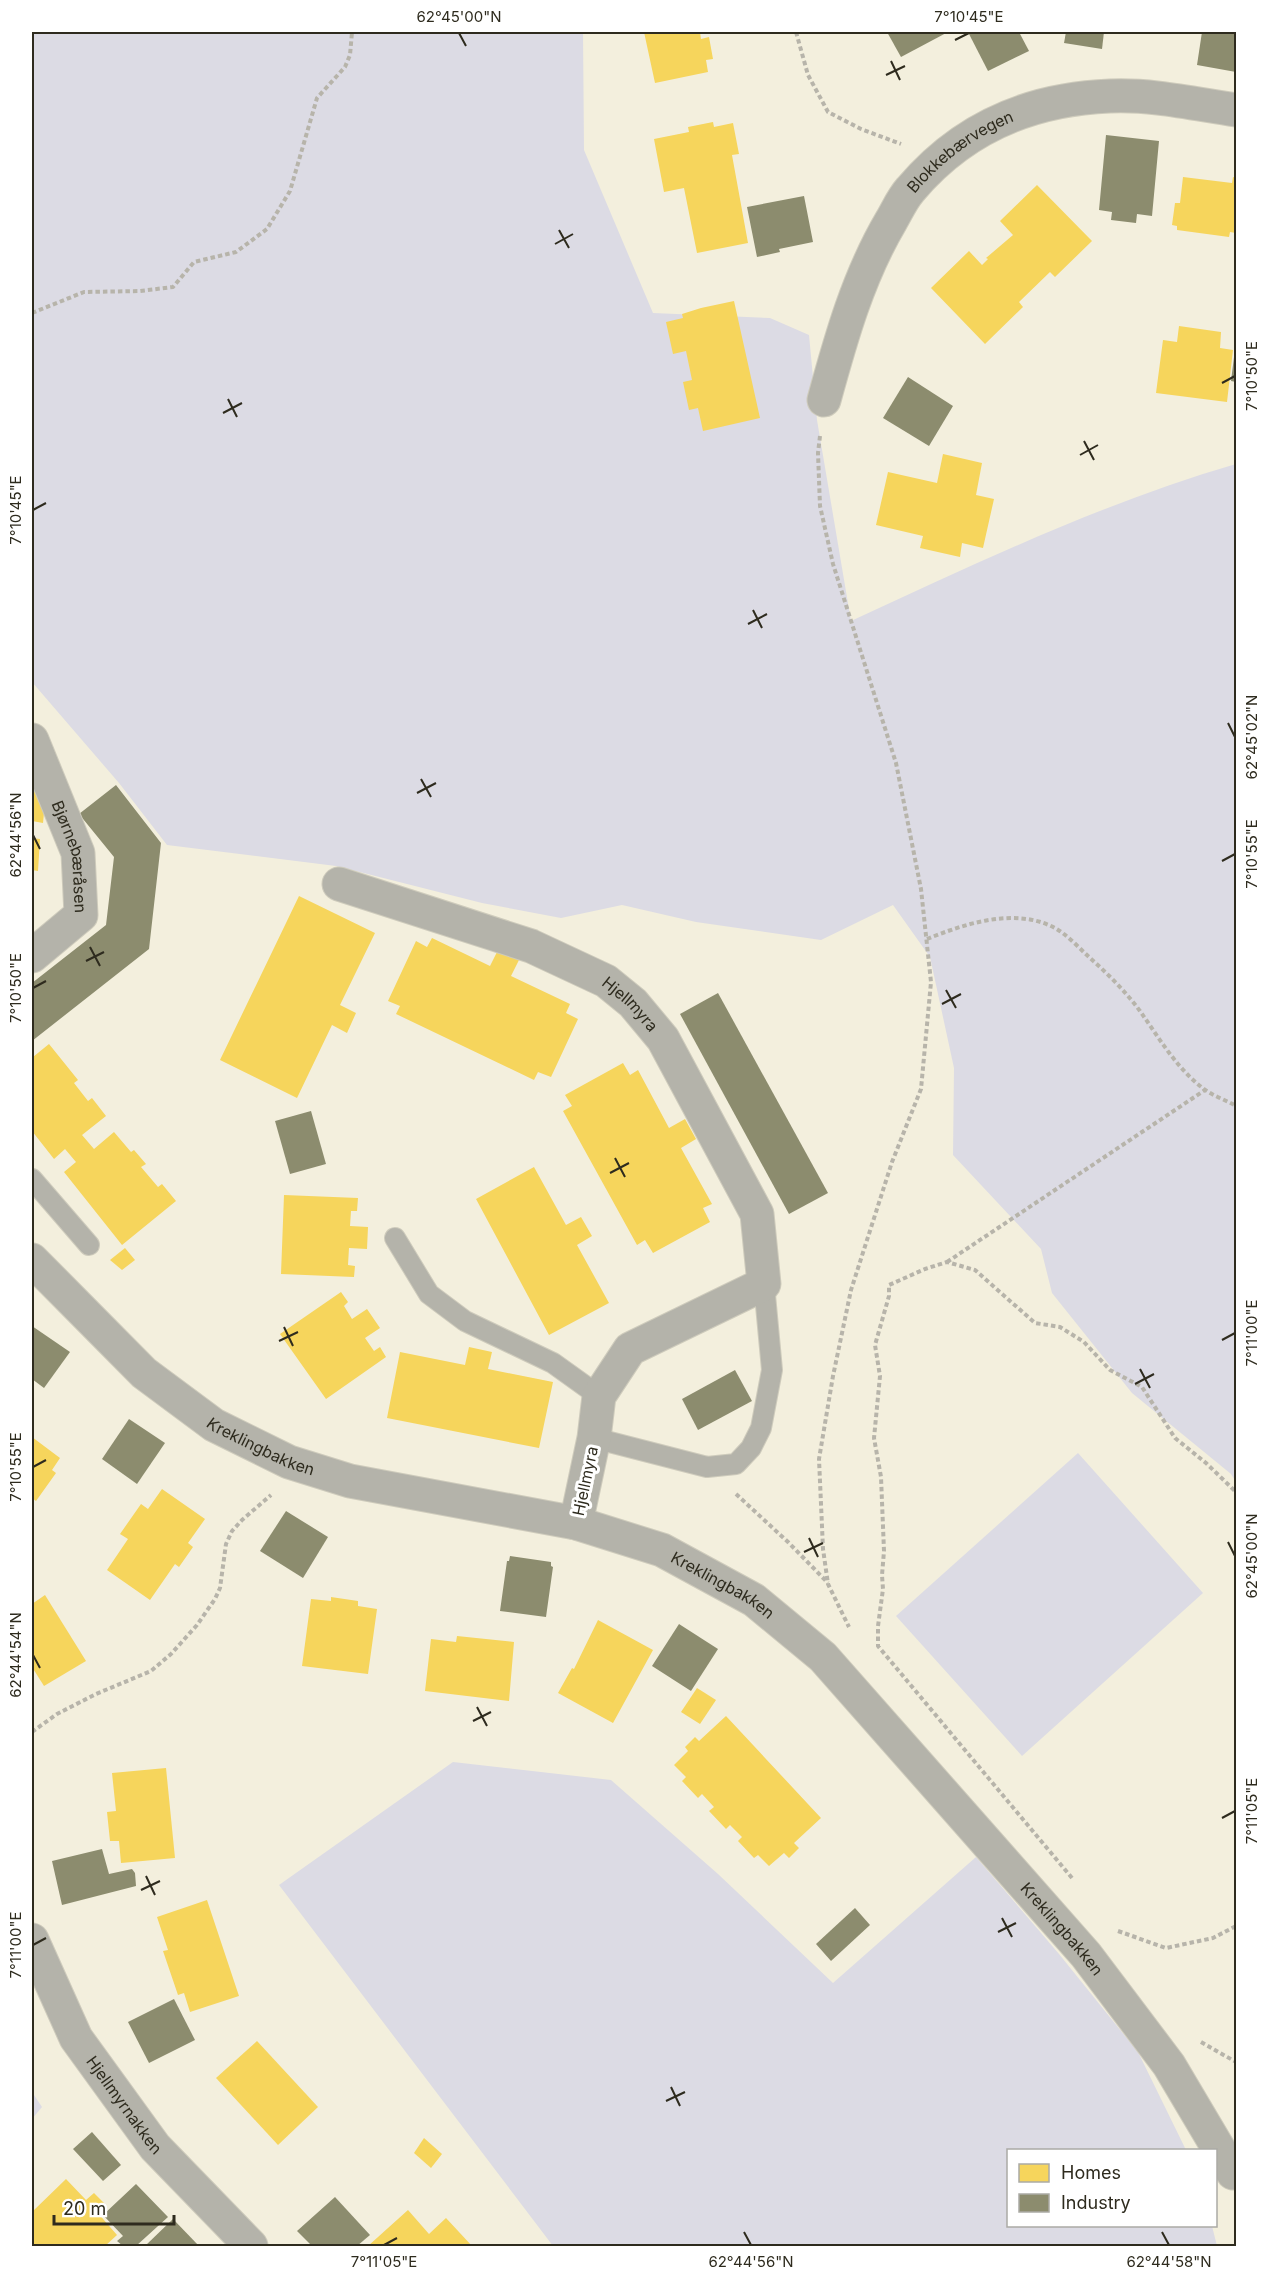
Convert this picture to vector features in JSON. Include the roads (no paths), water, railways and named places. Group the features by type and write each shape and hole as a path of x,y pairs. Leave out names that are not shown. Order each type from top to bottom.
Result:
{"street":[{"name":"Blokkebærvegen","path":"824,400 845,324 873,252 908,191 942,158 980,130 1014,113 1076,99 1112,96 1155,99 1236,110"},
{"name":"Bjørnebæråsen","path":"32,740 78,853 81,915 32,956"},
{"name":"Hjellmyra","path":"339,884 531,946 606,981 633,1003 663,1040 757,1214 764,1284 630,1349 599,1396 594,1438 576,1523"},
{"name":"Kreklingbakken","path":"32,1260 144,1373 214,1425 289,1462 350,1480 576,1523 662,1550 754,1600 823,1657 1086,1955 1169,2065 1235,2179"},
{"name":"Hjellmyrnakken","path":"32,1940 76,2038 155,2146 251,2247"}],"lane":[{"path":"32,1179 89,1245"},
{"path":"395,1238 429,1294 465,1321 553,1364 599,1396"},
{"name":"Hjellmyra","path":"594,1438 707,1467 736,1464 751,1448 761,1428 772,1370 764,1284"}]}
